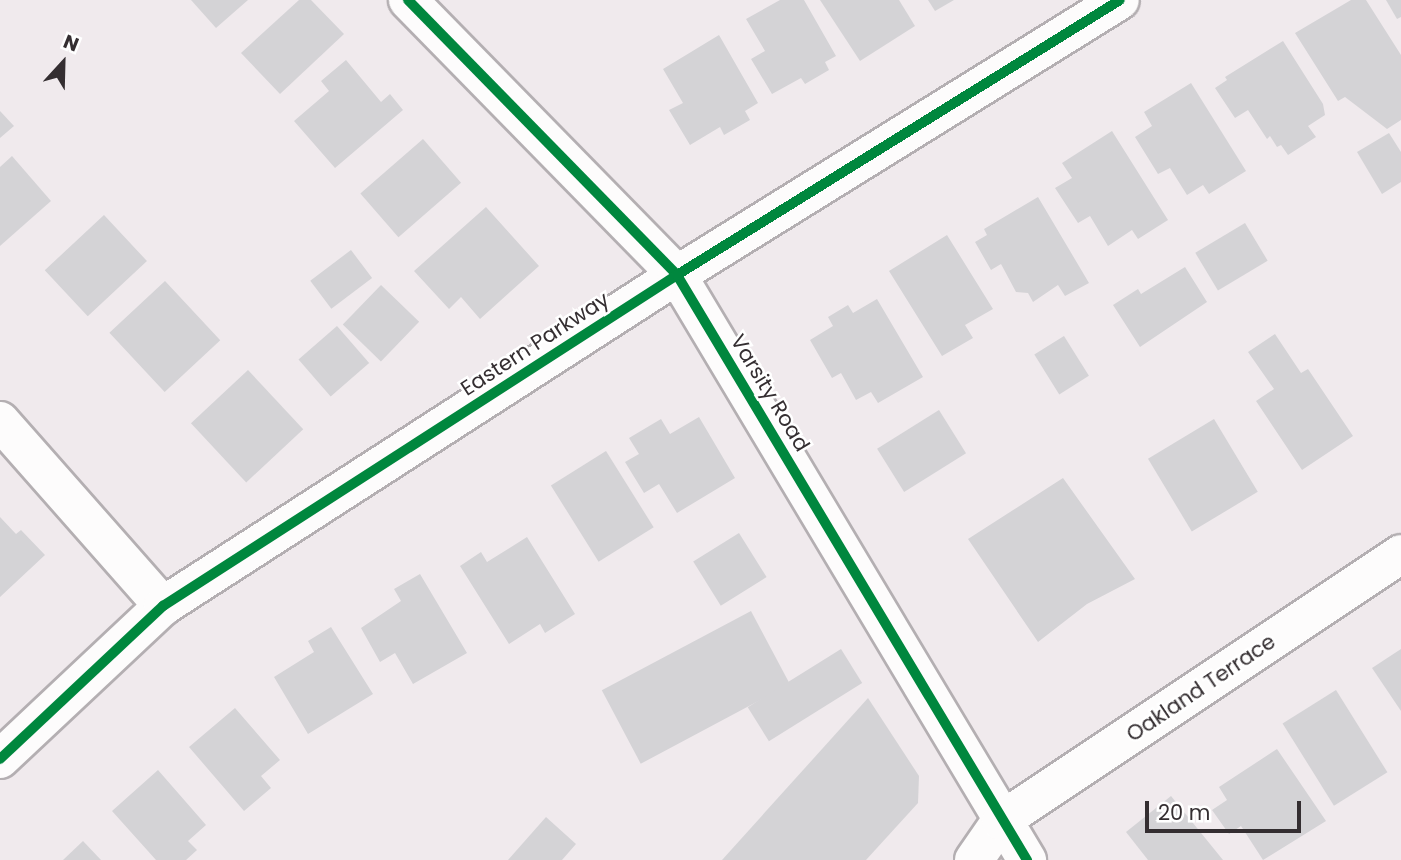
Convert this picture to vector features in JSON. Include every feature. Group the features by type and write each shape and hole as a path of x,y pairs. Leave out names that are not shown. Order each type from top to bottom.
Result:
{"street":[{"name":"Varsity Road","path":"408,0 677,275 1001,821 1027,860"},
{"name":"Eastern Parkway","path":"0,759 163,606 677,275 1119,0"},
{"path":"0,421 163,606"},
{"name":"Oakland Terrace","path":"1001,821 1401,554"},
{"path":"974,860 1001,821"}],"building":[{"path":"191,0 248,0 216,28"},
{"path":"299,0 311,0 344,34 280,94 241,53"},
{"path":"780,0 804,0 836,56 825,62 829,70 805,84 801,78 772,94 751,59 765,51 746,19"},
{"path":"820,0 899,0 915,26 860,61"},
{"path":"928,0 954,0 935,11"},
{"path":"1351,0 1366,0 1401,55 1401,120 1387,129 1345,97 1338,101 1295,33"},
{"path":"1386,0 1401,0 1401,17 1397,19"},
{"path":"719,35 758,103 745,111 750,120 724,135 720,127 690,145 669,110 683,103 663,69"},
{"path":"1283,41 1323,104 1325,115 1308,126 1316,137 1288,155 1281,145 1277,147 1270,136 1267,139 1248,110 1235,118 1215,88 1227,80 1225,77"},
{"path":"346,60 381,102 390,94 403,110 335,168 294,121 329,91 321,81"},
{"path":"1191,83 1246,171 1209,194 1203,185 1187,195 1170,168 1158,174 1135,137 1152,126 1144,112"},
{"path":"0,111 14,126 0,138"},
{"path":"1112,131 1168,220 1138,239 1132,230 1108,246 1090,216 1078,223 1055,188 1072,178 1062,163"},
{"path":"1389,133 1401,152 1401,182 1382,194 1357,152"},
{"path":"423,139 461,183 398,237 360,193"},
{"path":"12,156 51,201 0,246 0,167"},
{"path":"1038,197 1089,283 1065,296 1058,285 1033,302 1028,293 1016,292 1001,264 991,270 975,242 987,235 984,229"},
{"path":"486,207 539,266 480,319 461,297 449,309 414,271"},
{"path":"104,215 147,261 88,316 45,270"},
{"path":"1245,223 1268,261 1218,291 1195,253"},
{"path":"947,235 993,309 965,325 973,338 942,356 889,271"},
{"path":"351,250 372,278 331,309 310,281"},
{"path":"1185,267 1207,302 1140,347 1113,305 1138,289 1141,294"},
{"path":"165,281 220,340 165,392 109,333"},
{"path":"381,285 419,322 381,361 343,325"},
{"path":"877,299 923,377 878,403 871,392 856,400 841,373 832,378 810,340 833,326 828,317 848,305 853,313"},
{"path":"337,326 369,363 331,396 299,359"},
{"path":"1275,334 1301,373 1308,369 1353,436 1302,470 1256,401 1274,389 1248,352"},
{"path":"1064,336 1089,376 1059,394 1034,355"},
{"path":"248,370 303,429 246,482 191,423"},
{"path":"939,410 966,453 904,492 877,449"},
{"path":"699,417 735,478 677,513 659,484 644,493 625,462 639,454 629,438 661,419 670,434"},
{"path":"1214,419 1258,492 1192,532 1148,459"},
{"path":"606,451 654,527 599,562 551,485"},
{"path":"1063,478 1135,579 1087,604 1038,642 968,539"},
{"path":"0,517 16,534 21,530 45,555 0,597"},
{"path":"739,533 767,577 721,606 693,562"},
{"path":"527,537 575,614 545,633 540,624 509,644 460,566 481,552 487,562"},
{"path":"420,574 467,653 413,684 395,653 380,662 361,628 401,601 394,589"},
{"path":"751,611 790,684 641,764 602,690"},
{"path":"331,627 373,694 308,734 274,677 314,652 308,641"},
{"path":"841,649 862,683 769,741 748,707"},
{"path":"1401,649 1401,711 1372,668"},
{"path":"1336,690 1387,772 1334,806 1283,723"},
{"path":"868,698 919,776 918,803 866,860 722,860"},
{"path":"235,708 280,760 261,776 271,788 244,811 189,747"},
{"path":"1277,749 1326,821 1263,860 1241,826 1229,834 1212,810 1227,800 1219,787"},
{"path":"158,770 206,825 188,841 197,850 186,860 156,860 112,811"},
{"path":"1171,796 1223,860 1148,860 1126,832"},
{"path":"546,817 576,844 562,860 508,860"},
{"path":"83,841 101,860 63,860"}],"cycle path":[{"path":"408,0 677,275 1027,860"},
{"path":"0,759 163,606 677,275 1120,0"}]}
